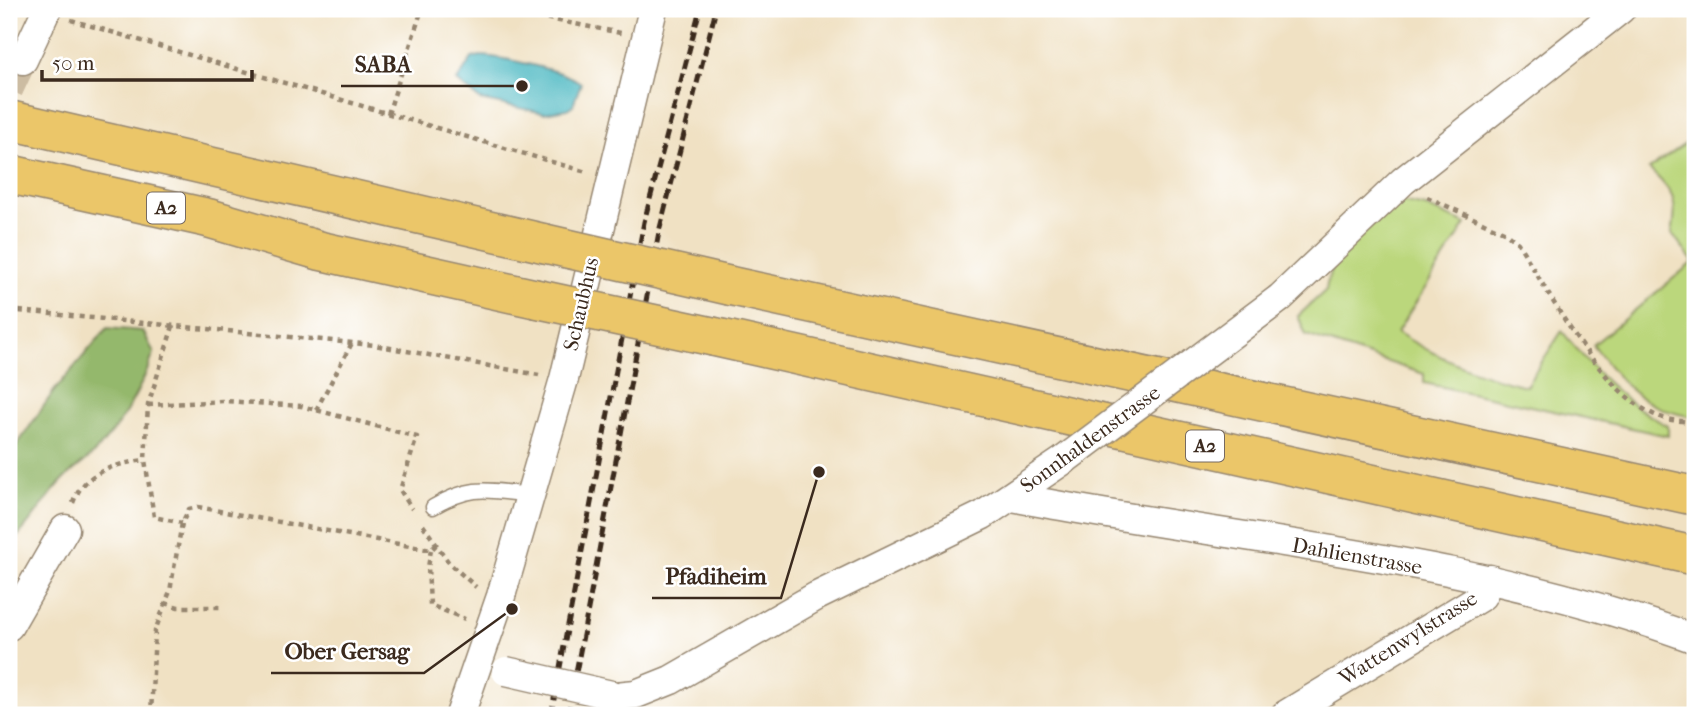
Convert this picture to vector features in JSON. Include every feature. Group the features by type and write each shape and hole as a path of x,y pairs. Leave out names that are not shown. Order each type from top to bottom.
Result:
{"highway":[{"path":"13,117 731,286 1695,496"},
{"name":"A2","path":"9,174 208,218 321,251 1695,555"},
{"path":"9,198 237,249 321,251"}],"street":[{"name":"Schaubhus","path":"460,715 478,665 494,594 530,495 564,379 653,9"},
{"name":"Sonnhaldenstrasse","path":"478,665 616,696 636,695 671,680 817,596 983,516 1064,460 1280,298 1403,181 1621,9"},
{"path":"23,60 46,11"},
{"name":"Dahlienstrasse","path":"1012,497 1490,579 1635,617 1695,639"},
{"path":"9,626 65,529"},
{"name":"Wattenwylstrasse","path":"1285,715 1482,596 1490,579"}],"lane":[{"path":"433,507 457,493 482,489 530,495"}],"path":[{"path":"388,114 422,9"},
{"path":"498,9 591,25 629,35"},
{"path":"46,11 610,179"},
{"path":"1403,181 1421,194 1506,233 1518,243 1582,345 1613,383 1662,418 1695,422"},
{"path":"9,310 352,343 564,379"},
{"path":"173,326 148,405 145,460 154,517 182,523"},
{"path":"316,410 352,343"},
{"path":"148,405 225,401 302,406 417,437 400,490 436,545 469,585 494,594"},
{"path":"65,529 77,492 108,465 145,460"},
{"path":"151,715 155,631 166,603 185,513 198,507 431,550"},
{"path":"436,545 431,550 428,567 430,604 476,623"},
{"path":"166,603 178,607 222,607"}],"green space":[{"path":"1695,137 1695,417 1661,409 1636,394 1593,345 1693,262 1672,233 1675,212 1669,190 1649,169"},
{"path":"1401,202 1426,207 1466,224 1397,332 1459,365 1526,386 1562,331 1585,359 1623,396 1668,426 1668,436 1424,383 1424,374 1306,335 1298,316 1326,290 1329,276 1344,251 1365,229"},
{"path":"107,328 143,331 154,353 143,380 129,407 103,444 67,476 9,545 9,457 54,391"}],"water":[{"path":"480,56 532,65 572,78 581,83 573,105 567,109 544,113 480,100 457,81 472,58"}],"tunnel":[{"path":"9,90 23,60"}],"railway":[{"path":"551,715 644,222 700,9"},
{"path":"568,715 659,232 716,9"}],"place":[{"name":"SABA","path":"522,86"},
{"name":"Pfadiheim","path":"819,472"},
{"name":"Ober Gersag","path":"512,609"}]}
